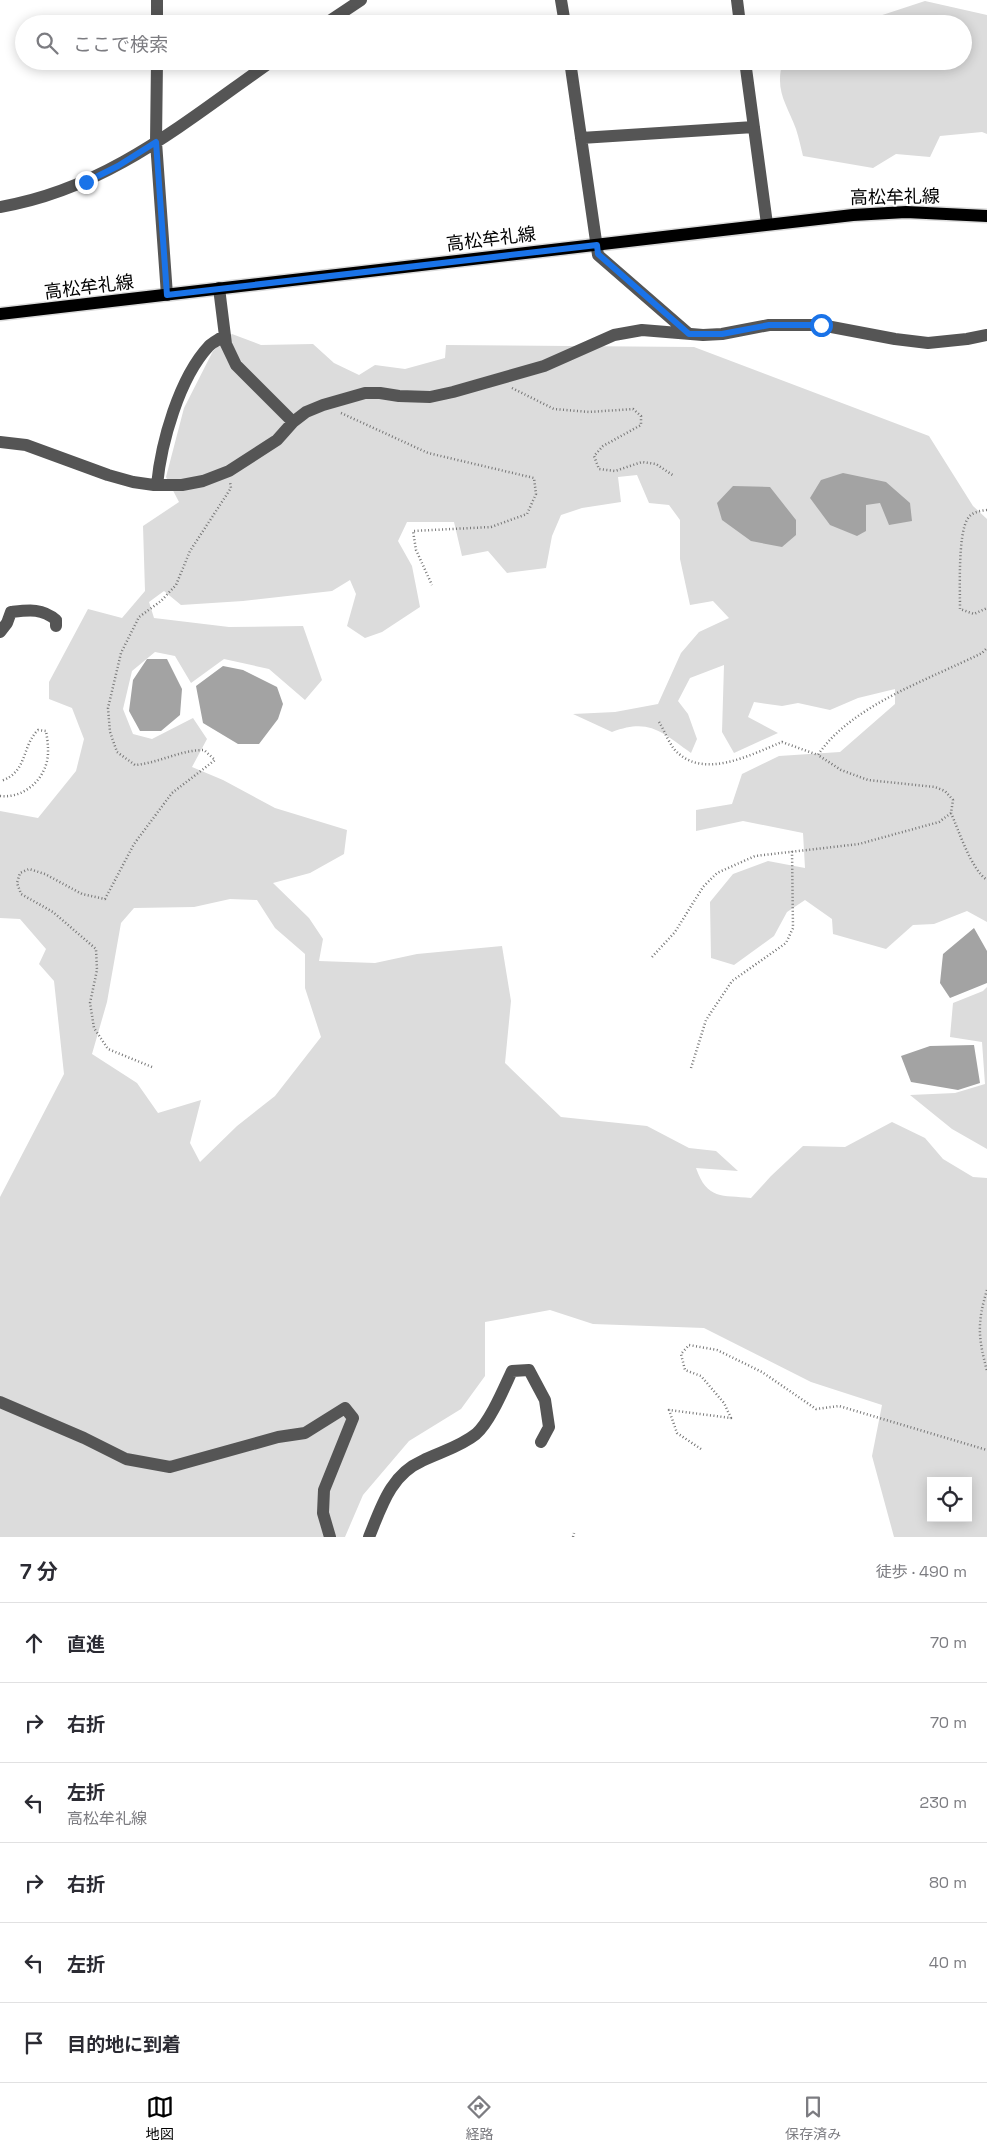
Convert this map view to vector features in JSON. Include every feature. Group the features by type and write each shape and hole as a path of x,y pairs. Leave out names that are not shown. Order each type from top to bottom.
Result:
{"main road":[{"name":"高松牟礼線","path":"0,314 767,224 906,212 987,216"}],"street":[{"path":"157,0 157,15"},
{"path":"338,15 361,0"},
{"path":"561,0 564,15"},
{"path":"737,0 739,15"},
{"path":"157,70 156,142 167,295"},
{"path":"0,207 30,202 60,192 118,166 156,142 259,70"},
{"path":"571,70 598,254 689,334"},
{"path":"746,70 767,224"},
{"path":"581,138 754,127"},
{"path":"219,288 226,344 236,365 293,422"},
{"path":"0,442 26,445 124,480 157,485 182,485 203,481 229,471 277,440 293,422 306,412 323,405 365,394 380,393 430,397 544,366 614,335 642,330 689,334 722,334 769,325 821,325 895,339 928,343 987,335"},
{"path":"157,485 163,441 189,376 209,346 225,335"},
{"path":"0,632 8,623 11,612 34,609 49,614 56,620 56,626"},
{"path":"369,1537 387,1493 402,1474 420,1462 458,1446 478,1432 495,1406 512,1371 528,1370 545,1400 549,1427 541,1442"},
{"path":"0,1402 126,1458 170,1466 278,1437 306,1433 344,1408 352,1418 324,1490 324,1513 330,1537"}],"path":[{"path":"494,380 554,409 589,412 633,409 641,416 641,425 603,446 594,456 599,468 615,471 642,462 656,464 674,476"},
{"path":"323,405 428,454 534,478 536,494 527,514 491,527 413,531 416,550 432,585"},
{"path":"152,1066 108,1049 94,1028 90,1002 97,970 96,949 53,912 21,894 17,883 20,873 29,869 46,874 82,894 105,899 134,844 172,793 215,760 204,750 190,750 150,764 134,765 117,752 110,732 108,708 121,653 125,644 139,617 161,601 176,585 190,551 231,488 229,471"},
{"path":"987,510 976,512 967,519 962,538 960,609 974,614 987,608"},
{"path":"818,755 828,740 875,704 982,653 987,648"},
{"path":"659,722 674,749 692,762 723,764 782,742 818,755 841,770 868,780 934,787 945,791 953,800 951,813 968,853 982,877 987,880"},
{"path":"0,796 6,797 29,790 44,771 49,752 46,731 38,730 30,738 22,765 10,778 1,781"},
{"path":"652,957 675,932 703,887 717,873 755,856 859,844 939,822 951,813"},
{"path":"691,1068 706,1020 732,982 786,943 793,928 792,851"},
{"path":"987,1290 981,1310 979,1341 987,1371"},
{"path":"701,1449 677,1433 669,1410 731,1418 724,1403 701,1376 685,1370 681,1354 689,1345 717,1350 762,1372 816,1409 839,1406 987,1450"},
{"path":"573,1537 574,1533"}],"shaded area":[{"path":"925,1 987,15 987,134 982,132 940,136 930,157 896,154 873,168 803,156 796,129 783,97 780,81 781,70 972,70 972,15 882,15"},
{"path":"232,334 261,345 313,344 334,363 359,375 375,365 405,369 445,358 446,345 694,347 929,436 973,506 987,519 987,922 967,911 934,924 913,925 886,949 833,934 832,919 805,900 787,912 774,936 734,965 711,958 710,902 733,874 768,861 805,868 803,833 743,821 696,831 696,810 732,804 742,774 779,756 840,752 895,704 895,689 858,698 830,710 798,703 782,706 754,702 748,717 778,733 734,753 722,732 724,665 690,678 678,701 688,714 697,739 691,753 663,733 654,729 636,726 612,732 573,714 615,712 658,704 681,653 699,632 729,618 713,601 690,605 680,559 680,520 669,505 649,503 637,475 618,477 621,502 582,508 561,515 552,536 546,568 507,573 488,551 462,556 454,522 407,522 398,541 412,566 420,607 382,632 365,638 347,626 356,594 350,580 332,591 243,601 181,605 164,591 149,602 154,618 229,627 303,626 322,680 305,700 269,669 224,659 191,683 175,656 155,652 132,671 123,709 133,734 152,739 193,718 207,739 192,767 223,780 275,808 347,830 344,854 310,873 273,883 309,918 323,939 319,961 375,963 417,954 502,946 511,1001 505,1063 561,1117 647,1126 689,1148 716,1151 738,1171 696,1168 705,1186 711,1191 724,1196 751,1198 803,1146 845,1147 892,1122 925,1138 943,1159 973,1177 987,1178 987,1537 894,1537 872,1456 882,1405 811,1382 704,1328 593,1324 550,1310 485,1322 485,1376 461,1409 409,1441 363,1495 345,1537 0,1537 0,1197 64,1074 54,981 39,964 46,949 20,919 0,918 0,811 38,818 76,771 84,739 72,708 49,699 49,682 88,609 122,618 145,591 143,526 179,502 166,477 184,408 213,351","holes":["230,899 257,900 275,928 305,954 305,988 321,1037 275,1096 237,1126 200,1162 190,1143 201,1100 158,1113 137,1083 92,1054 107,1002 121,923 134,908 194,907"]},
{"path":"843,473 886,482 910,503 912,521 889,525 880,503 866,505 866,531 857,536 830,525 810,498 821,480"},
{"path":"733,486 770,487 796,520 796,535 782,547 751,541 722,520 717,503"},
{"path":"147,659 167,659 182,689 180,715 161,731 140,731 129,711 133,680"},
{"path":"223,666 243,670 277,687 283,704 278,719 259,744 238,744 203,723 196,686"},
{"path":"974,928 987,951 987,983 950,998 940,983 943,954"},
{"path":"987,987 987,1149 952,1129 910,1095 955,1093 985,1084 982,1042 950,1037 953,1003 983,991"},
{"path":"974,1045 980,1083 958,1090 911,1082 901,1056 930,1046"}],"route":[{"path":"86,182 118,166 156,142 167,295 597,245 598,254 689,334 722,334 769,325 821,325"}]}
